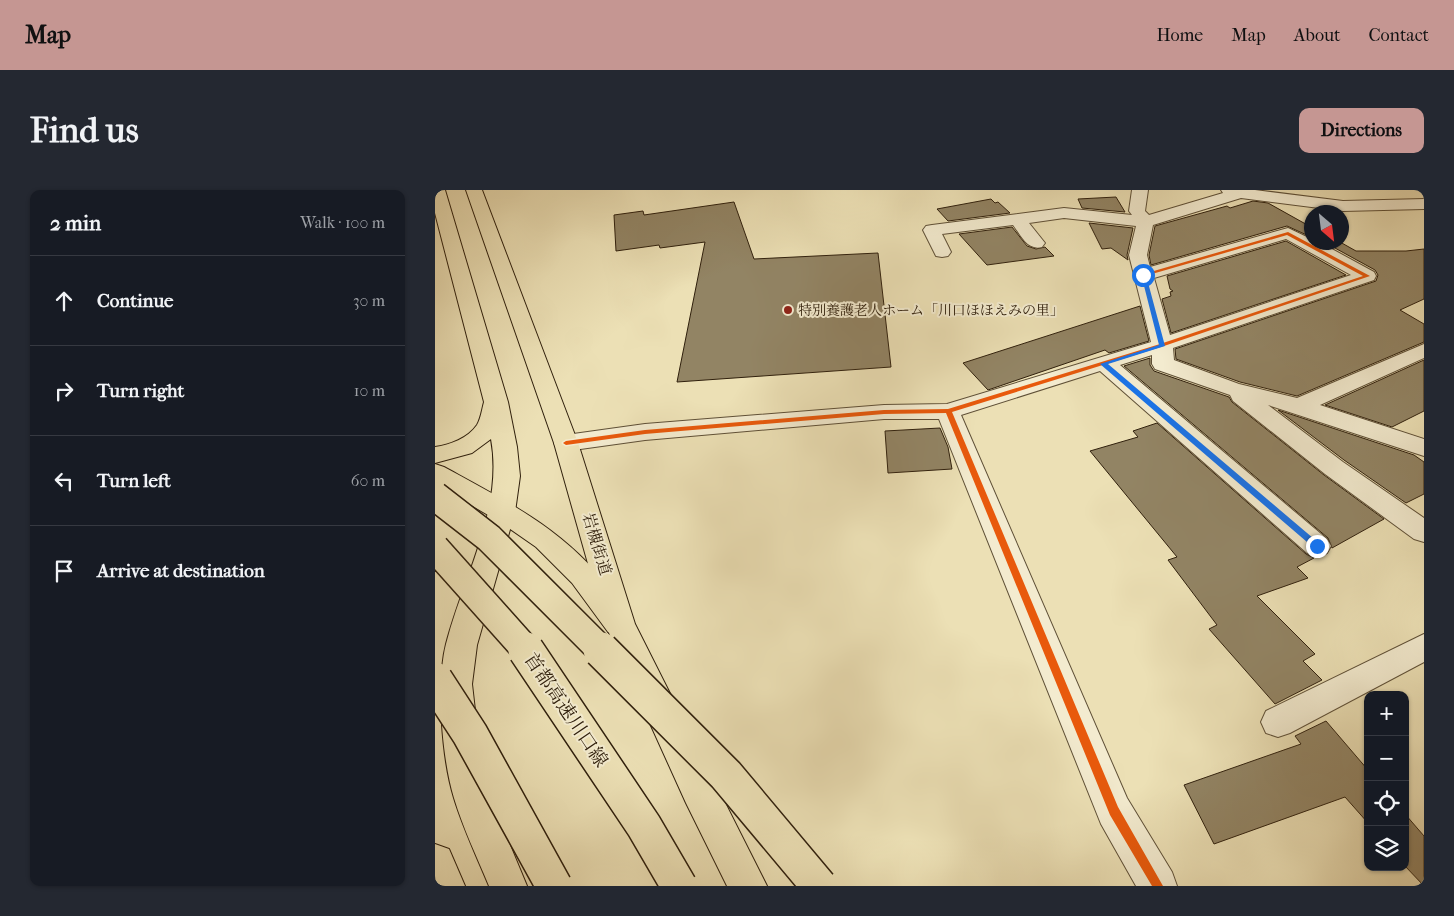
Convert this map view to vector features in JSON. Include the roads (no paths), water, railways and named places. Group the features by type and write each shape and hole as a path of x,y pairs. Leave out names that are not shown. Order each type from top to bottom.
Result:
{"main road":[{"path":"437,190 497,402 505,447 507,476 502,512 461,645 456,684 463,754 472,797 508,886"},
{"name":"岩槻街道","path":"474,190 566,443 620,624 699,791 749,886"},
{"path":"435,455 451,454 472,443 487,428 497,402"},
{"path":"435,473 545,539 577,568 620,624"},
{"path":"435,496 489,538 726,775 819,886"},
{"name":"首都高速川口線","path":"435,548 521,643 644,826 679,886"},
{"path":"435,680 470,734 554,886"},
{"path":"435,851 460,886"},
{"path":"435,863 446,886"}],"street":[{"path":"1140,190 1137,211 1145,222 1138,256 1162,346 1163,364 1232,389 1299,406 1424,448"},
{"path":"942,252 932,230 1064,213 1145,222 1235,192 1343,206 1424,204"},
{"path":"1017,219 1036,243"},
{"path":"566,443 655,431 884,412 948,411 1162,346 1367,276 1288,233 1143,275"},
{"path":"1299,406 1424,350"},
{"path":"1103,364 1317,546"},
{"path":"1232,389 1334,468 1424,532"},
{"path":"948,411 1114,811 1158,886"},
{"path":"1278,722 1424,647"}],"place":[{"name":"特別養護老人ホーム「川口ほほえみの里」","path":"788,310"}]}
